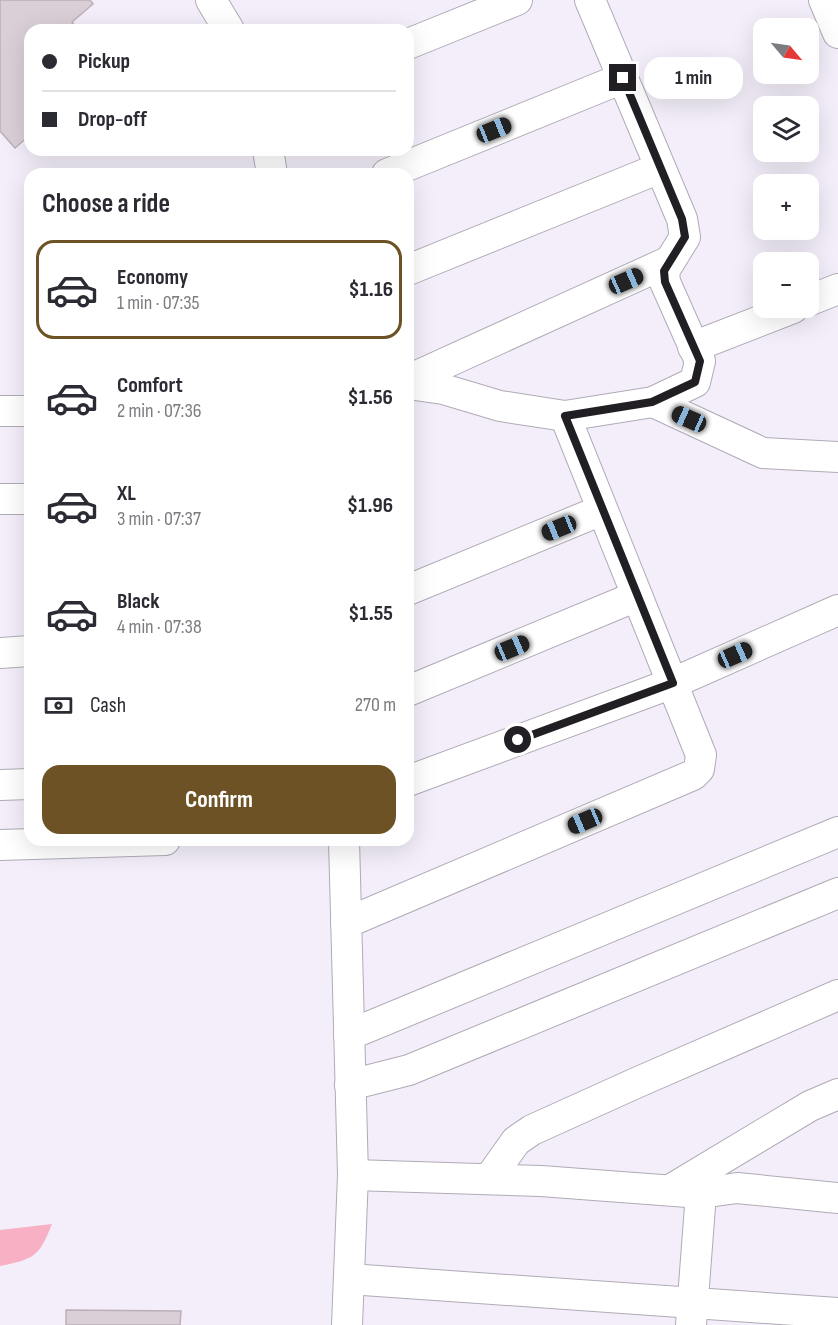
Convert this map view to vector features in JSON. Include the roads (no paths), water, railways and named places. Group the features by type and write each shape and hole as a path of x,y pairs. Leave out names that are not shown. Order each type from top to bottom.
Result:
{"street":[{"path":"211,0 225,24"},
{"path":"414,41 466,11 517,0"},
{"path":"414,383 444,389 500,406 565,416 652,402 695,382 700,361 665,282 664,271 685,237 685,229 590,0"},
{"path":"824,0 838,33"},
{"path":"402,168 623,78"},
{"path":"414,268 660,168"},
{"path":"414,379 670,261"},
{"path":"819,297 838,289"},
{"path":"693,347 767,318"},
{"path":"652,402 763,453 838,457"},
{"path":"0,411 24,411"},
{"path":"346,923 693,775 699,769 701,755 565,416"},
{"path":"0,499 24,499"},
{"path":"414,588 602,510"},
{"path":"414,689 637,596"},
{"path":"414,779 673,683 838,609"},
{"path":"0,653 24,651"},
{"path":"0,785 24,784"},
{"path":"349,1035 838,832"},
{"path":"0,845 24,844"},
{"path":"344,846 352,1175 347,1325"},
{"path":"350,1085 409,1070 838,893"},
{"path":"489,1179 516,1141 532,1130 838,995"},
{"path":"670,1190 810,1106 838,1094"},
{"path":"352,1175 489,1179 701,1193 737,1188 838,1198"},
{"path":"692,1313 701,1193"},
{"path":"349,1279 692,1313 838,1313"}]}
